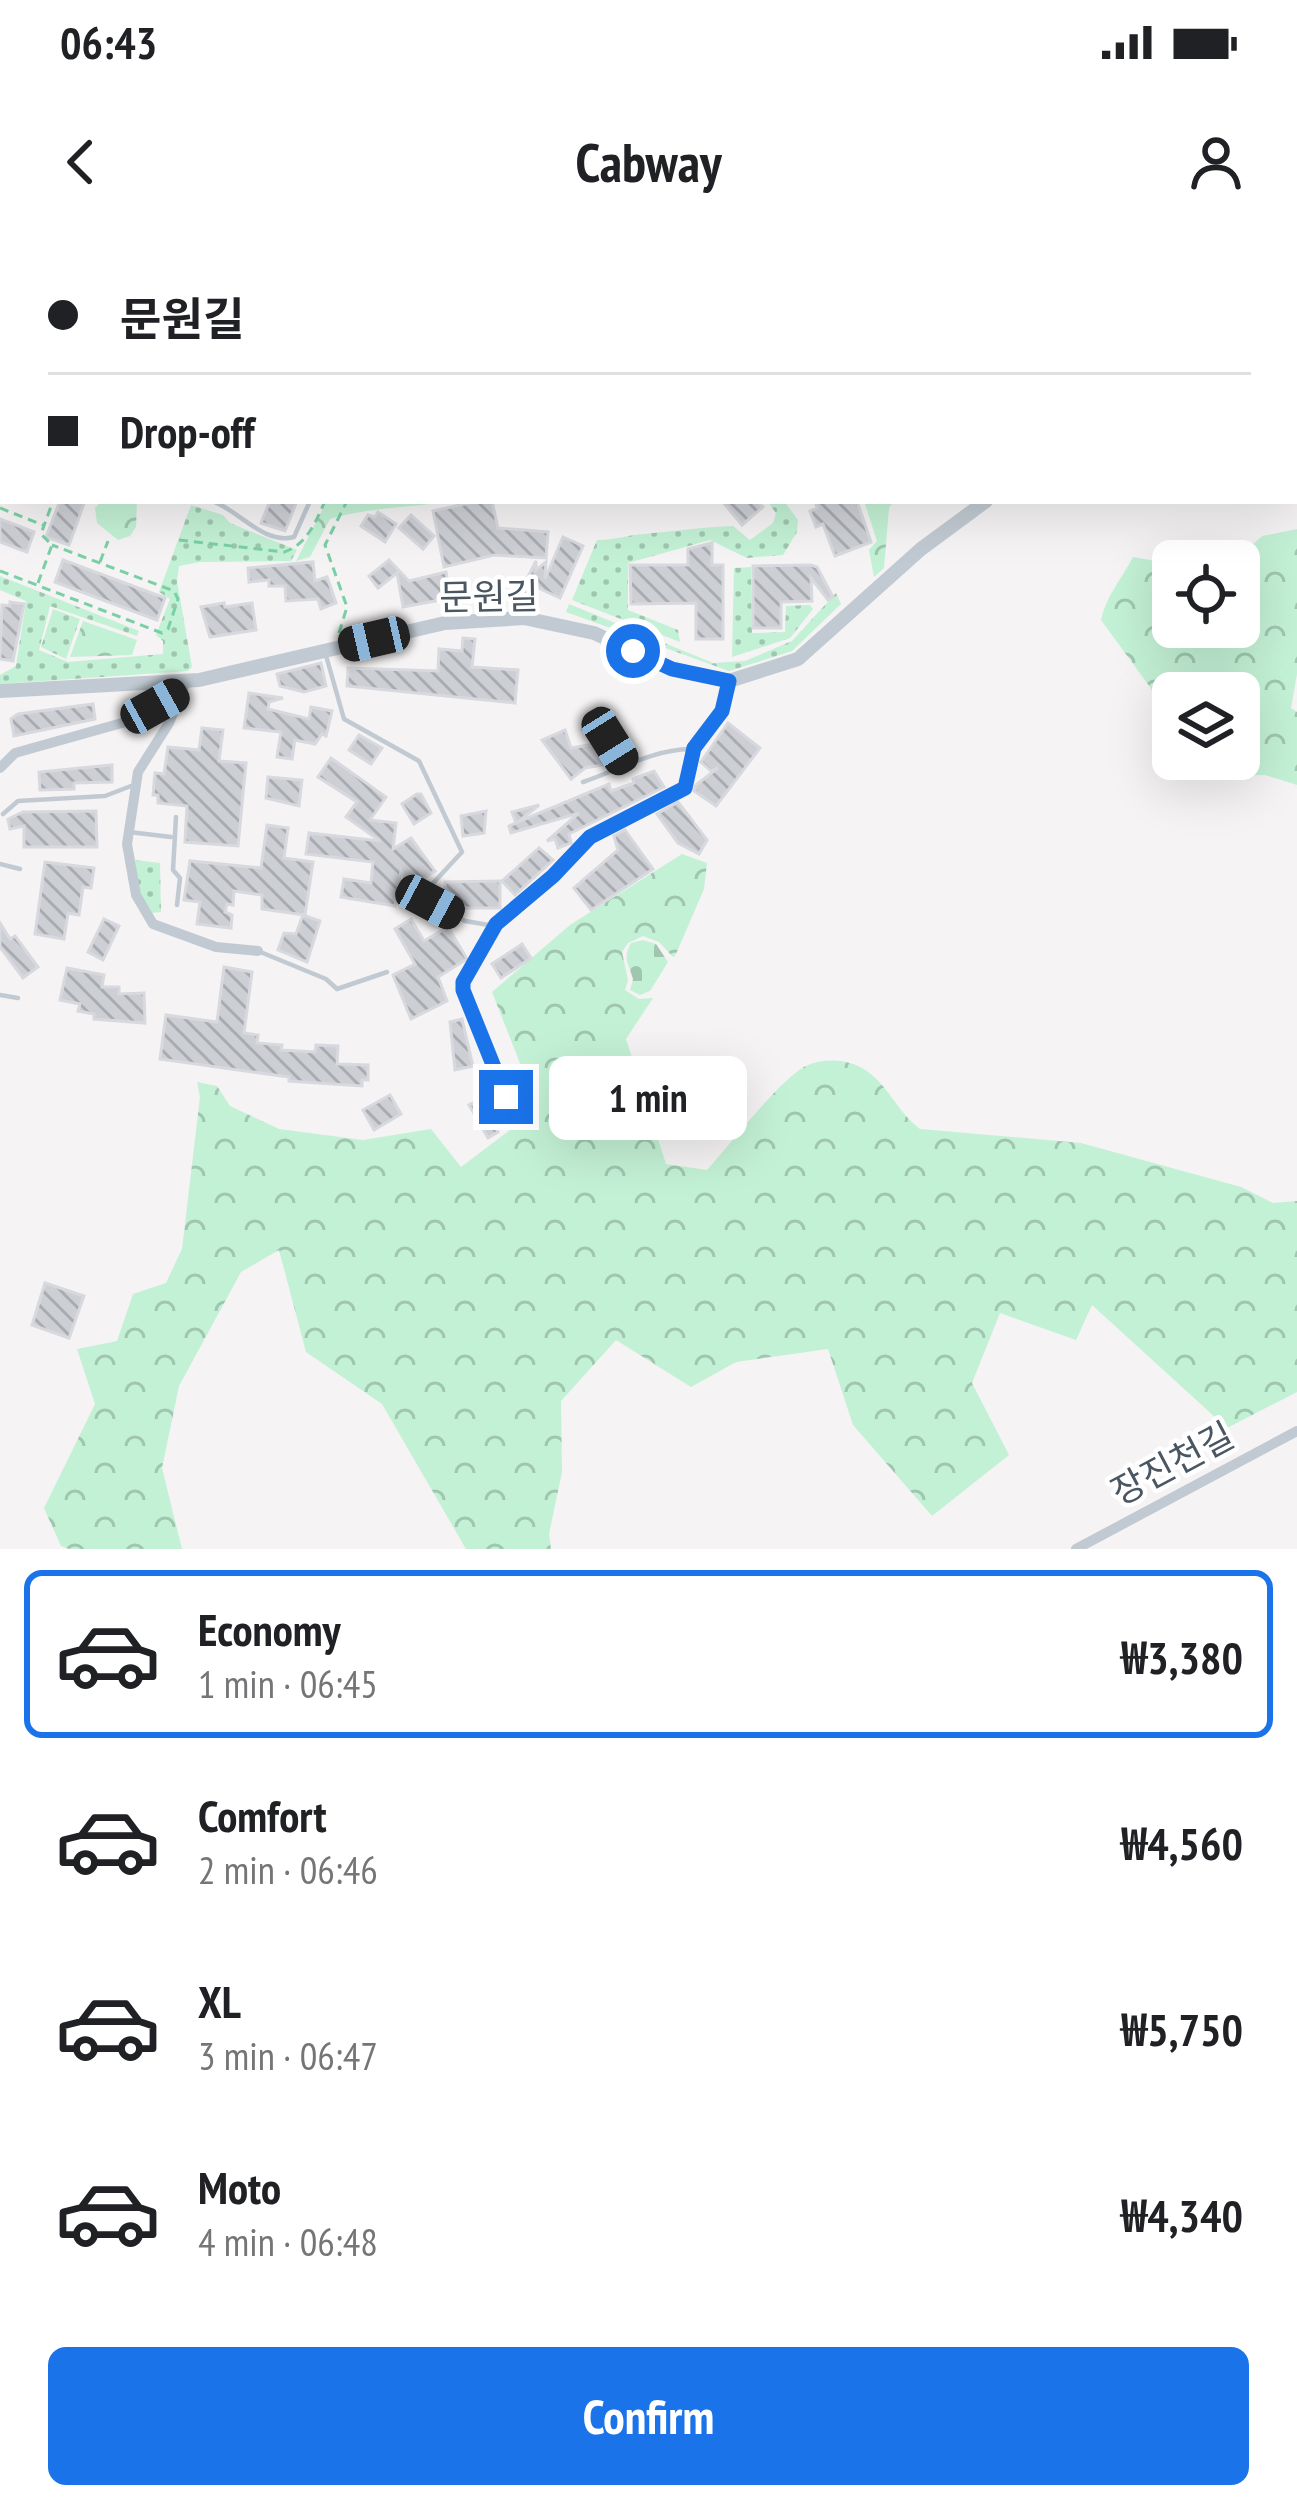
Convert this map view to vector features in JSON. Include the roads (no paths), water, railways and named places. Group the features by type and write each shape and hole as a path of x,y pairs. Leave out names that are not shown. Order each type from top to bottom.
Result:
{"street":[{"name":"문원길","path":"0,691 184,686 445,622 524,617 594,633 672,669 729,681 798,659 922,549 982,504"},
{"path":"495,925 590,837 685,788 694,748 722,711 729,681"},
{"path":"0,768 15,753 129,722 184,686"},
{"path":"184,686 169,723 138,772 127,844 136,896 153,924 216,947 258,951"},
{"name":"장진천길","path":"1076,1549 1297,1431"}],"lane":[{"path":"221,504 232,508 243,522 284,540 294,537 309,504"},
{"path":"331,648 344,719 419,761 462,852 422,895 465,920 495,925 463,990 506,1097"},
{"path":"583,729 610,741 625,764"},
{"path":"583,782 673,749 694,748"},
{"path":"3,814 18,801 105,796 136,784"},
{"path":"176,817 172,870 179,878 177,905"},
{"path":"129,832 173,838"},
{"path":"0,863 20,869"},
{"path":"258,951 337,988 387,972"},
{"path":"0,994 18,998"}]}
